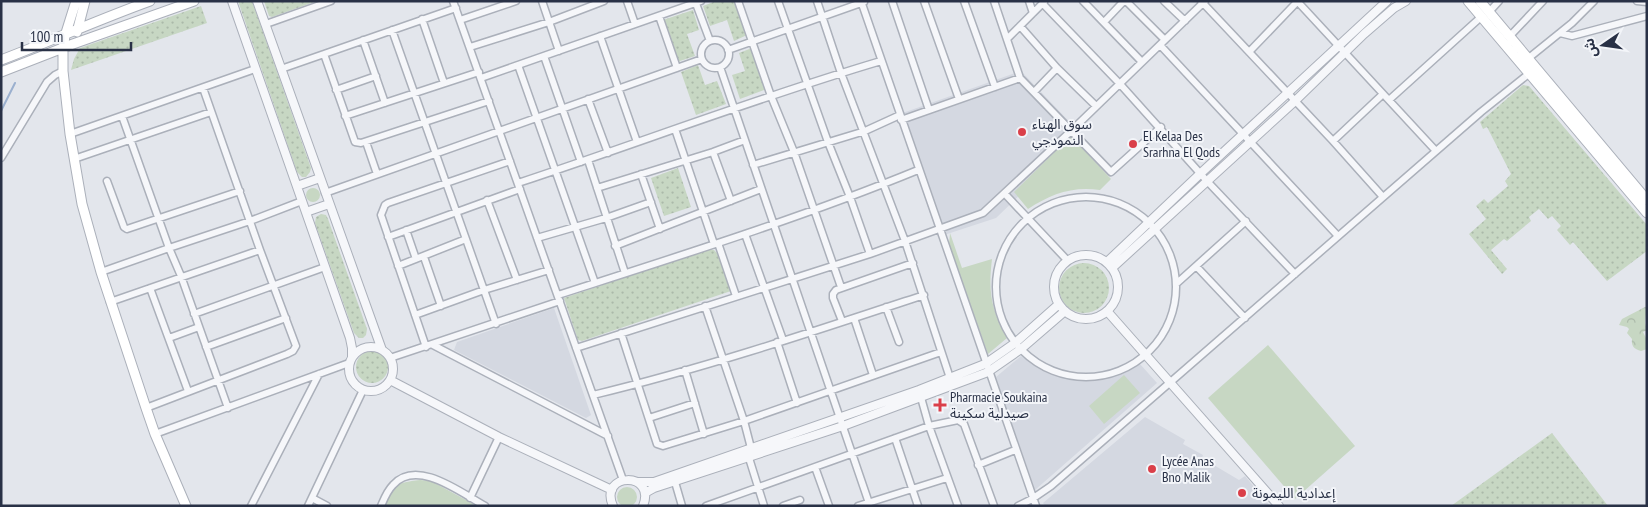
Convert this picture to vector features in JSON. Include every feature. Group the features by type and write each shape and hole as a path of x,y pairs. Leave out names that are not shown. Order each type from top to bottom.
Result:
{"main road":[{"path":"76,1 65,36 63,68 70,134 86,223 110,302 155,434 186,506"},
{"path":"1,60 150,1"},
{"path":"1,72 194,1"},
{"path":"1468,1 1509,37 1524,61"},
{"path":"1480,1 1485,14 1647,213"},
{"path":"84,5 93,18 101,19"},
{"path":"63,68 78,29 84,5"},
{"path":"1532,71 1647,200"}],"street":[{"path":"232,1 350,338 352,348 349,374 354,384 363,390 378,390 390,380 393,371 390,358 382,350 258,1"},
{"path":"266,24 331,1"},
{"path":"460,20 516,1"},
{"path":"542,1 559,51"},
{"path":"579,1 582,10"},
{"path":"470,47 549,22 604,1"},
{"path":"627,1 635,24"},
{"path":"738,1 842,287"},
{"path":"778,1 870,254"},
{"path":"817,1 841,73 865,131 913,263 950,378"},
{"path":"892,1 929,110"},
{"path":"924,1 959,99"},
{"path":"964,1 994,87"},
{"path":"994,1 1020,78 1111,172 1161,128"},
{"path":"1029,1 1033,13"},
{"path":"1083,1 1142,62"},
{"path":"1104,22 1125,1 1243,134 1338,236"},
{"path":"1164,1 1184,21"},
{"path":"1109,265 1155,228 1295,101 1387,1"},
{"path":"1390,100 1499,1"},
{"path":"1509,37 1543,1"},
{"path":"1524,61 1572,23 1594,1"},
{"path":"1637,1 1647,2"},
{"path":"345,116 444,83 518,65 697,2 710,42"},
{"path":"728,50 862,2 918,170 1036,506"},
{"path":"1007,39 1044,2 1161,128 1207,181 1295,274"},
{"path":"576,348 765,286 834,266 984,213 1072,131 1203,2 1333,140 1383,197"},
{"path":"1249,52 1297,2 1436,150"},
{"path":"1109,265 1148,222 1287,93 1404,2"},
{"path":"281,69 422,20 454,4 623,480"},
{"path":"659,16 677,68"},
{"path":"1560,32 1572,36 1647,16"},
{"path":"422,20 444,83"},
{"path":"1020,26 1057,68 1096,106"},
{"path":"392,30 496,324"},
{"path":"600,36 637,142"},
{"path":"364,40 385,103"},
{"path":"719,41 728,50 728,58 720,67 711,67 704,63 702,59 704,47 710,42 719,41"},
{"path":"324,54 345,116 355,142 358,144 489,101"},
{"path":"544,56 584,161 597,188 625,273"},
{"path":"325,192 702,59"},
{"path":"388,237 488,200 556,170 734,108 881,61"},
{"path":"518,65 595,283"},
{"path":"720,67 869,504"},
{"path":"1,158 48,82 63,68"},
{"path":"1034,92 1057,68"},
{"path":"70,134 255,69"},
{"path":"1018,506 1051,486 1436,150 1532,71"},
{"path":"336,90 376,76"},
{"path":"753,165 865,131 1020,78"},
{"path":"146,408 293,351 296,346 203,88"},
{"path":"1333,140 1383,94"},
{"path":"588,99 608,153"},
{"path":"74,159 211,112"},
{"path":"122,116 228,408"},
{"path":"675,129 703,212 736,296"},
{"path":"597,188 713,152 744,140"},
{"path":"366,142 377,174"},
{"path":"713,152 731,201"},
{"path":"510,161 385,205 381,215 415,316 429,346 608,436"},
{"path":"390,358 496,324 595,283 746,234 850,197 918,170"},
{"path":"641,174 660,229"},
{"path":"297,186 320,178"},
{"path":"107,181 126,229 240,191"},
{"path":"615,246 761,188"},
{"path":"1005,194 1067,260"},
{"path":"1092,196 1113,200 1132,209 1148,222 1155,228 1166,245 1173,264 1176,284 1173,310 1163,334 1146,355 1127,368 1105,376 1082,378 1060,374 1038,364 1015,343 1001,319 996,292 999,264 1009,239 1027,218 1042,208 1058,201 1092,196"},
{"path":"488,200 517,280"},
{"path":"101,272 250,221 302,201"},
{"path":"537,238 575,228 650,202"},
{"path":"306,212 329,204"},
{"path":"1176,284 1246,221"},
{"path":"406,230 416,259"},
{"path":"746,234 765,286 797,402"},
{"path":"398,266 466,239"},
{"path":"110,302 260,250"},
{"path":"1080,255 1094,256 1109,265 1117,279 1118,290 1115,302 1108,311 1098,317 1086,319 1075,317 1065,312 1058,304 1054,293 1054,280 1059,269 1067,260 1080,255"},
{"path":"424,256 441,306"},
{"path":"842,321 833,298 834,292 842,287 913,263"},
{"path":"1196,266 1245,318"},
{"path":"194,314 325,267"},
{"path":"415,316 484,290 549,270"},
{"path":"150,288 188,391"},
{"path":"593,395 638,384 722,359 924,295"},
{"path":"612,506 610,495 612,490 618,482 623,480 631,479 638,482 654,482 840,417 920,394 950,378 987,368 1058,304"},
{"path":"705,306 744,421 751,448 749,458 764,506"},
{"path":"886,307 899,342"},
{"path":"1108,311 1279,506"},
{"path":"645,493 654,488 843,426 987,368 1021,349 1065,312"},
{"path":"206,347 286,318"},
{"path":"854,318 873,375"},
{"path":"169,338 199,327"},
{"path":"621,333 657,444 660,446 744,421 941,352"},
{"path":"155,434 319,374 350,360 356,352 367,347 382,350"},
{"path":"685,370 704,434"},
{"path":"252,506 319,374"},
{"path":"390,380 499,437 612,490"},
{"path":"308,506 363,390"},
{"path":"920,394 929,426 958,506"},
{"path":"649,418 695,403"},
{"path":"706,506 719,504 758,487 929,426 958,420 964,424 994,506"},
{"path":"470,498 499,437"},
{"path":"895,438 918,506"},
{"path":"978,465 1015,450"},
{"path":"815,467 829,506"},
{"path":"381,506 394,484 402,478 411,476 430,476 485,506"},
{"path":"858,506 947,478"},
{"path":"638,482 645,493 643,506"},
{"path":"675,482 682,506"},
{"path":"312,498 327,506"},
{"path":"784,506 800,500"}],"shaded area":[{"path":"1021,71 1082,135 996,218 938,237 897,115"},
{"path":"554,308 591,415 586,418 454,350 457,342"},
{"path":"1021,356 1050,374 1079,381 1116,376 1140,364 1157,383 1035,490 996,377"},
{"name":"Lycée Anas Bno Malik","path":"1145,417 1185,440 1183,444 1203,455 1202,458 1239,480 1245,476 1270,506 1045,506 1043,503"}],"green space":[{"path":"238,1 252,1 311,168 306,177 302,177 297,172"},
{"path":"264,1 317,1 272,17 269,16"},
{"path":"716,1 735,1 747,35 734,41 727,20 710,26 703,6"},
{"path":"201,6 207,23 71,70 80,48"},
{"path":"693,10 699,30 687,34 695,56 677,62 663,20"},
{"path":"752,48 767,89 740,99 732,75 745,71 739,53"},
{"path":"698,65 705,85 717,81 726,104 696,115 681,72"},
{"path":"1523,85 1529,86 1647,225 1647,251 1607,281 1573,242 1570,245 1557,230 1561,226 1552,216 1548,219 1539,209 1529,217 1531,221 1507,241 1504,239 1491,250 1507,269 1502,274 1469,234 1486,219 1476,206 1484,199 1488,203 1508,186 1505,181 1511,174 1487,127 1483,129 1480,122"},
{"path":"1071,136 1111,179 1100,190 1080,189 1062,192 1028,209 1014,192"},
{"path":"678,168 691,207 664,216 651,178"},
{"path":"313,188 318,190 320,195 318,200 313,202 308,200 306,195 308,190"},
{"path":"321,214 326,215 328,219 367,329 366,335 363,338 359,338 354,333 315,223 316,217"},
{"path":"950,233 962,268 992,259 990,281 992,300 997,318 1007,338 988,354 949,245"},
{"path":"708,249 714,250 717,253 731,291 582,341 578,340 564,298"},
{"path":"1079,263 1089,263 1102,270 1109,283 1109,293 1102,306 1089,313 1079,313 1070,309 1063,302 1059,293 1059,283 1063,274 1070,267"},
{"path":"1647,306 1645,323 1647,330 1643,332 1647,340 1647,349 1641,351 1633,345 1632,339 1627,333 1629,329 1619,325 1622,319"},
{"path":"1268,345 1355,446 1295,499 1208,398"},
{"path":"372,351 378,352 383,356 387,361 387,373 383,378 378,382 372,383 366,382 361,378 357,373 356,367 357,361 361,356 366,352"},
{"path":"1124,375 1140,393 1104,424 1089,406"},
{"path":"1552,433 1608,506 1451,506"},
{"path":"431,481 477,506 383,506 390,493 397,486 405,482"},
{"path":"627,487 634,490 637,497 634,504 627,507 620,504 617,497 620,490"}],"waterway":[{"path":"1,111 15,83"}],"place":[{"name":"سوق الهناء النمودجي","path":"1022,132"},
{"name":"El Kelaa Des Srarhna El Qods","path":"1133,144"},
{"name":"Pharmacie Soukaina صيدلية سكينة","path":"940,405"},
{"name":"Lycée Anas Bno Malik","path":"1152,469"},
{"name":"إعدادية الليمونة","path":"1242,493"}]}
